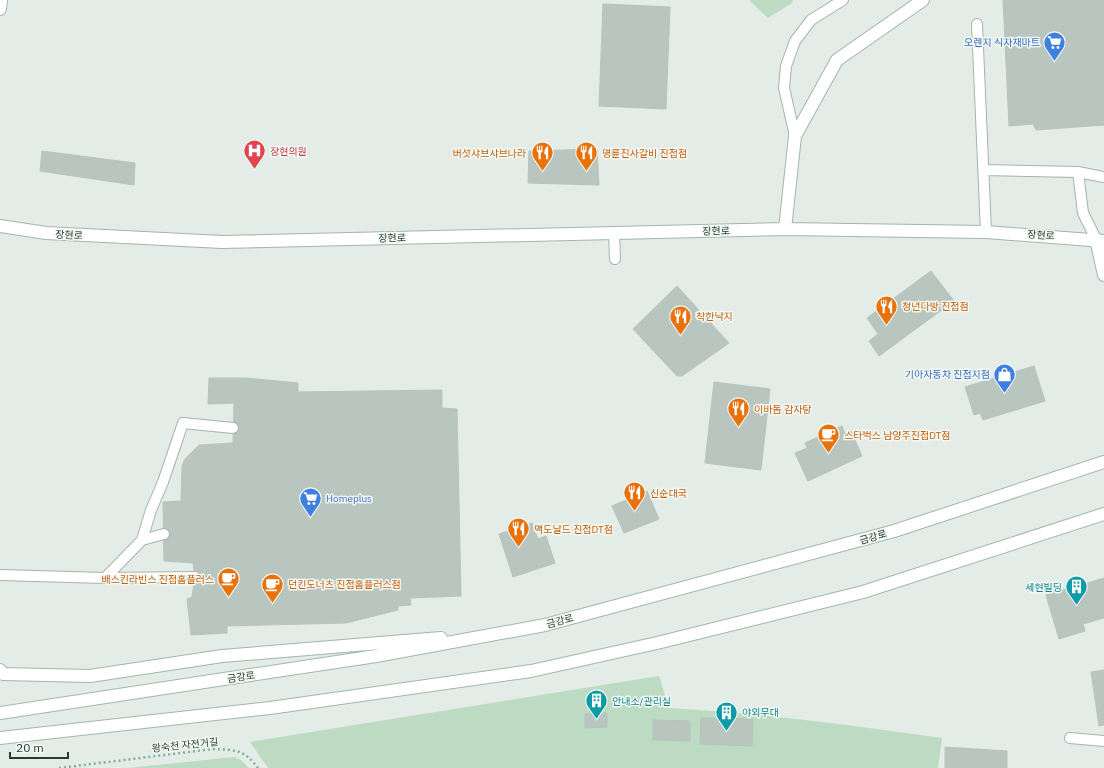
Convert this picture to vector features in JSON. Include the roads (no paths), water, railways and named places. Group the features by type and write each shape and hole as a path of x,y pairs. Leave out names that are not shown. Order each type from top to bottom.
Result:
{"main road":[{"path":"0,9 1,0"},
{"path":"786,229 795,136 837,60 923,0"},
{"name":"장현로","path":"0,226 46,233 222,242 786,229 986,232 1100,240"},
{"path":"1100,240 1104,275"},
{"name":"금강로","path":"0,713 376,656 508,633 673,592 837,548 894,531 1104,462"},
{"path":"0,738 270,708 531,671 657,643 864,592 1104,514"},
{"path":"0,670 3,674 90,676 222,656 508,633"}],"lane":[{"path":"795,136 784,88 786,66 795,41 811,20 843,0"},
{"path":"977,24 985,170 986,232"},
{"path":"985,170 1078,172 1104,177"},
{"path":"1078,172 1083,213 1100,240"},
{"path":"614,233 615,259"},
{"path":"105,578 142,540 151,510 163,482 183,423 233,428"},
{"path":"142,540 164,534"},
{"path":"0,575 105,578 195,577"},
{"path":"1070,738 1104,741"}],"place":[{"name":"오렌지 식자재마트","path":"1055,62"},
{"name":"장현의원","path":"255,170"},
{"name":"버섯샤브샤브나라","path":"542,172"},
{"name":"명륜진사갈비 진접점","path":"586,172"},
{"name":"청년다방 진접점","path":"886,326"},
{"name":"착한낙지","path":"681,336"},
{"name":"기아자동차 진접지점","path":"1005,394"},
{"name":"이바돔 감자탕","path":"738,428"},
{"name":"스타벅스 남양주진접DT점","path":"829,454"},
{"name":"신순대국","path":"635,512"},
{"name":"Homeplus","path":"311,518"},
{"name":"맥도날드 진접DT점","path":"519,548"},
{"name":"배스킨라빈스 진접홈플러스","path":"229,598"},
{"name":"던킨도너츠 진접홈플러스점","path":"272,604"},
{"name":"세현빌딩","path":"1077,606"},
{"name":"안내소/관리실","path":"596,720"},
{"name":"야외무대","path":"727,732"}]}
